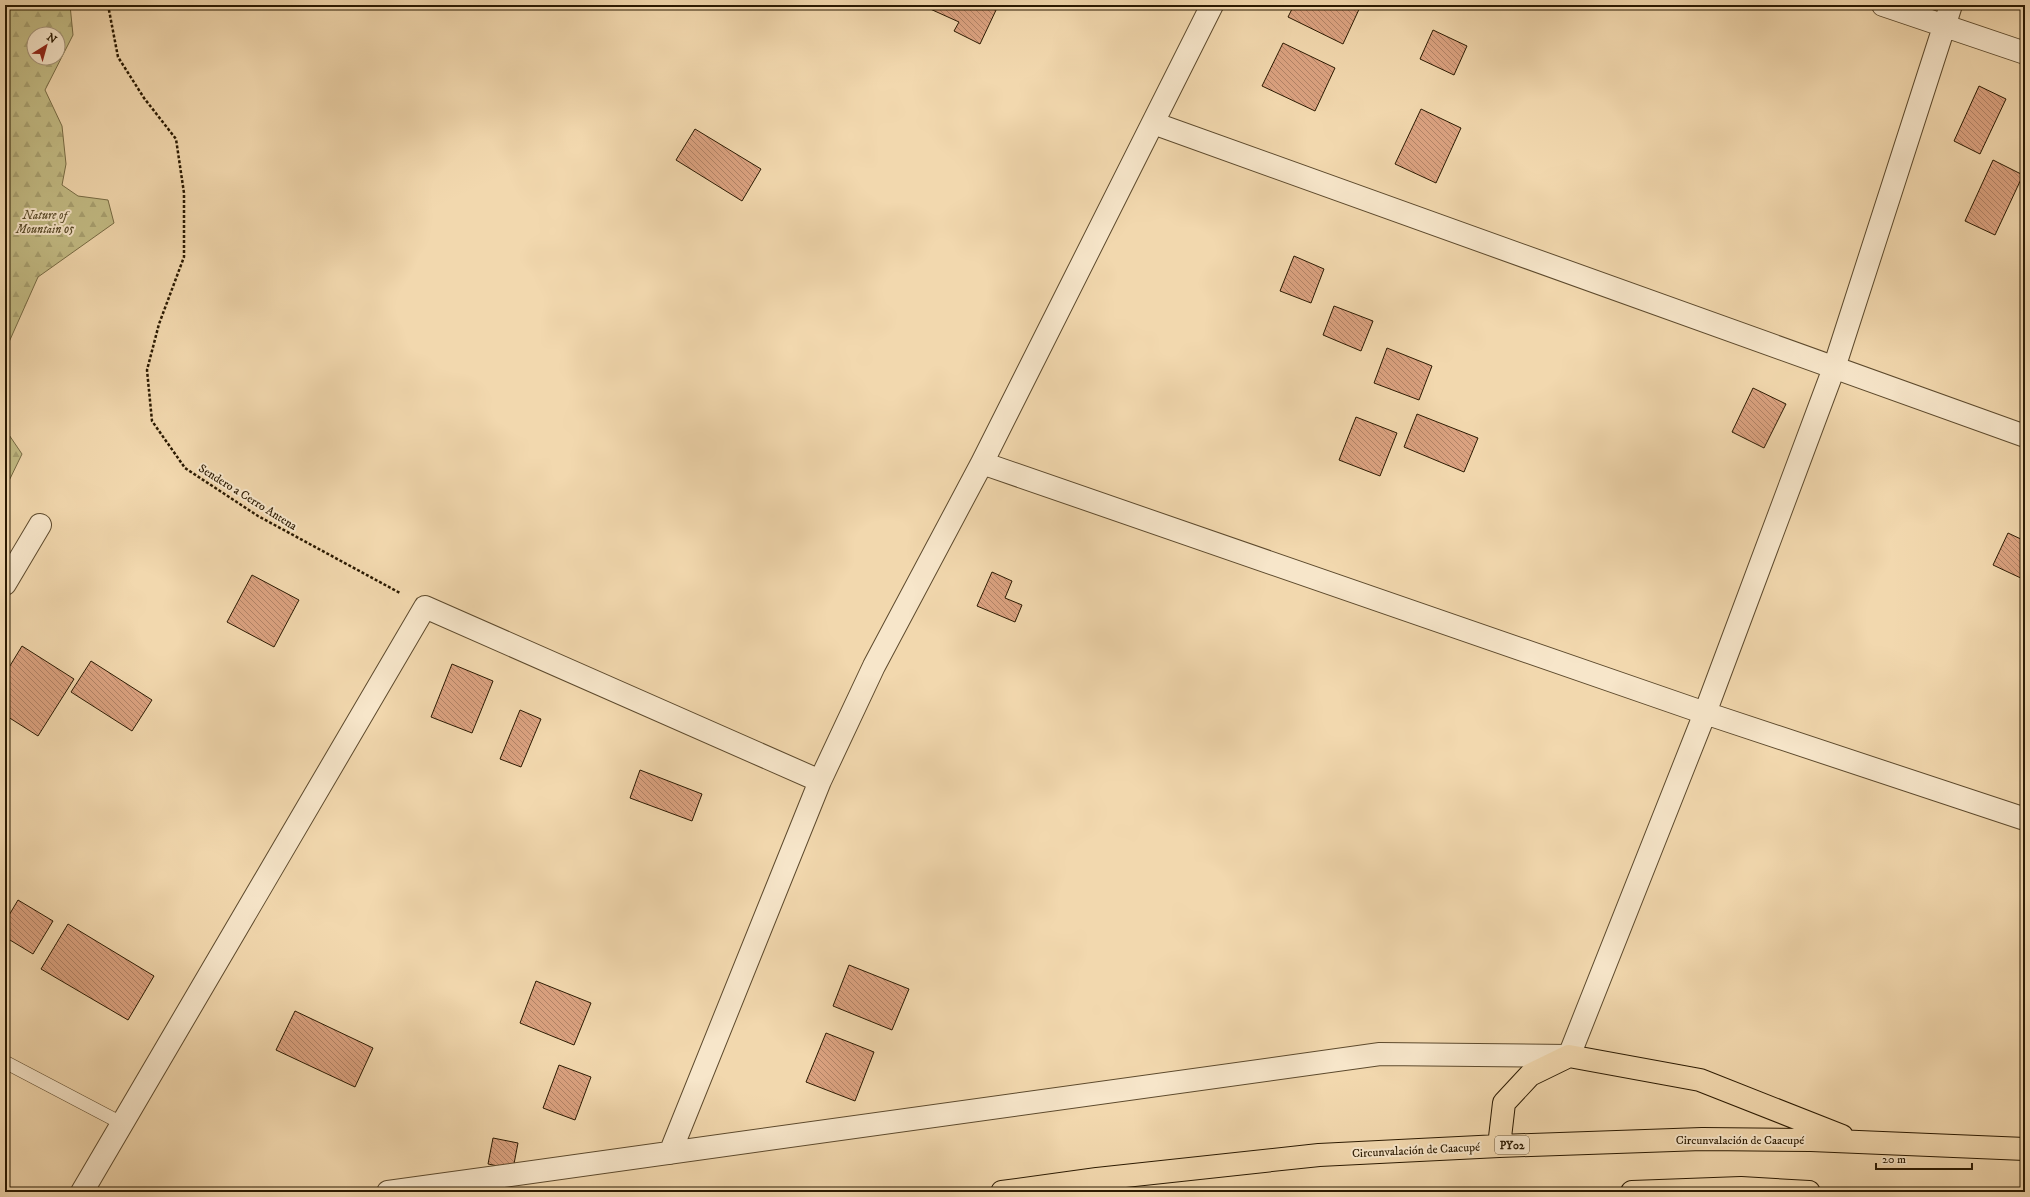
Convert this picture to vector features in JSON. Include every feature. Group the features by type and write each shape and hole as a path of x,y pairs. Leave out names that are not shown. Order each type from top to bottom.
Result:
{"highway":[{"path":"1499,1146 1504,1102 1530,1075 1569,1056 1700,1080 1858,1142"},
{"name":"Circunvalación de Caacupé","path":"1002,1192 1097,1179 1319,1155 1499,1146 1702,1139 1858,1142 2025,1150"},
{"path":"1632,1192 1741,1188 1809,1192"}],"street":[{"path":"670,1153 820,781 874,666 982,463 1212,5"},
{"path":"1883,5 2025,53"},
{"path":"388,1192 1380,1054 1569,1056 1705,713 1834,368 1951,5"},
{"path":"1153,123 2025,436"},
{"path":"982,463 1705,713 2025,818"},
{"path":"5,584 40,525"},
{"path":"82,1192 425,606 820,781"}],"lane":[{"path":"5,1062 123,1124"}],"path":[{"name":"Sendero a Cerro Antena","path":"108,5 118,57 144,98 176,139 184,193 184,257 158,324 147,370 152,421 185,468 258,516 425,606"}],"green space":[{"name":"Nature of Mountain 05","path":"5,5 70,5 73,35 66,49 66,26 26,26 26,66 57,66 45,90 62,126 66,164 62,185 78,196 108,200 114,223 38,277 5,351"},
{"path":"5,429 22,454 5,489"}],"building":[{"path":"929,5 990,5 997,8 980,44 954,31 959,22 928,8"},
{"path":"1294,5 1361,5 1343,44 1288,17"},
{"path":"1433,30 1467,46 1454,75 1420,59"},
{"path":"1283,43 1335,68 1315,111 1262,86"},
{"path":"1979,86 2006,99 1980,154 1954,141"},
{"path":"1421,109 1461,128 1436,183 1395,164"},
{"path":"695,129 761,169 742,201 676,160"},
{"path":"1993,160 2023,175 1995,235 1965,221"},
{"path":"1294,256 1324,269 1311,303 1280,291"},
{"path":"1334,306 1373,321 1361,351 1323,335"},
{"path":"1387,348 1432,366 1419,400 1374,383"},
{"path":"1753,388 1786,404 1764,448 1732,432"},
{"path":"1417,414 1478,438 1464,472 1404,447"},
{"path":"1356,417 1397,433 1380,476 1339,460"},
{"path":"2008,533 2025,541 2025,580 1993,565"},
{"path":"992,572 1012,581 1005,598 1022,605 1015,622 977,606"},
{"path":"252,575 299,600 274,647 227,622"},
{"path":"22,646 74,679 38,736 5,715 5,674"},
{"path":"91,661 152,700 132,731 71,692"},
{"path":"452,664 493,681 472,733 431,717"},
{"path":"520,710 541,719 521,767 500,759"},
{"path":"640,770 702,794 692,821 630,798"},
{"path":"18,900 53,921 33,954 5,937 5,922"},
{"path":"68,924 154,976 128,1020 41,969"},
{"path":"849,965 909,989 892,1030 833,1006"},
{"path":"536,981 591,1003 574,1045 520,1023"},
{"path":"295,1011 373,1048 355,1087 276,1050"},
{"path":"826,1033 874,1052 855,1101 806,1082"},
{"path":"559,1065 591,1077 575,1120 543,1108"},
{"path":"493,1138 518,1143 513,1169 488,1164"}]}
